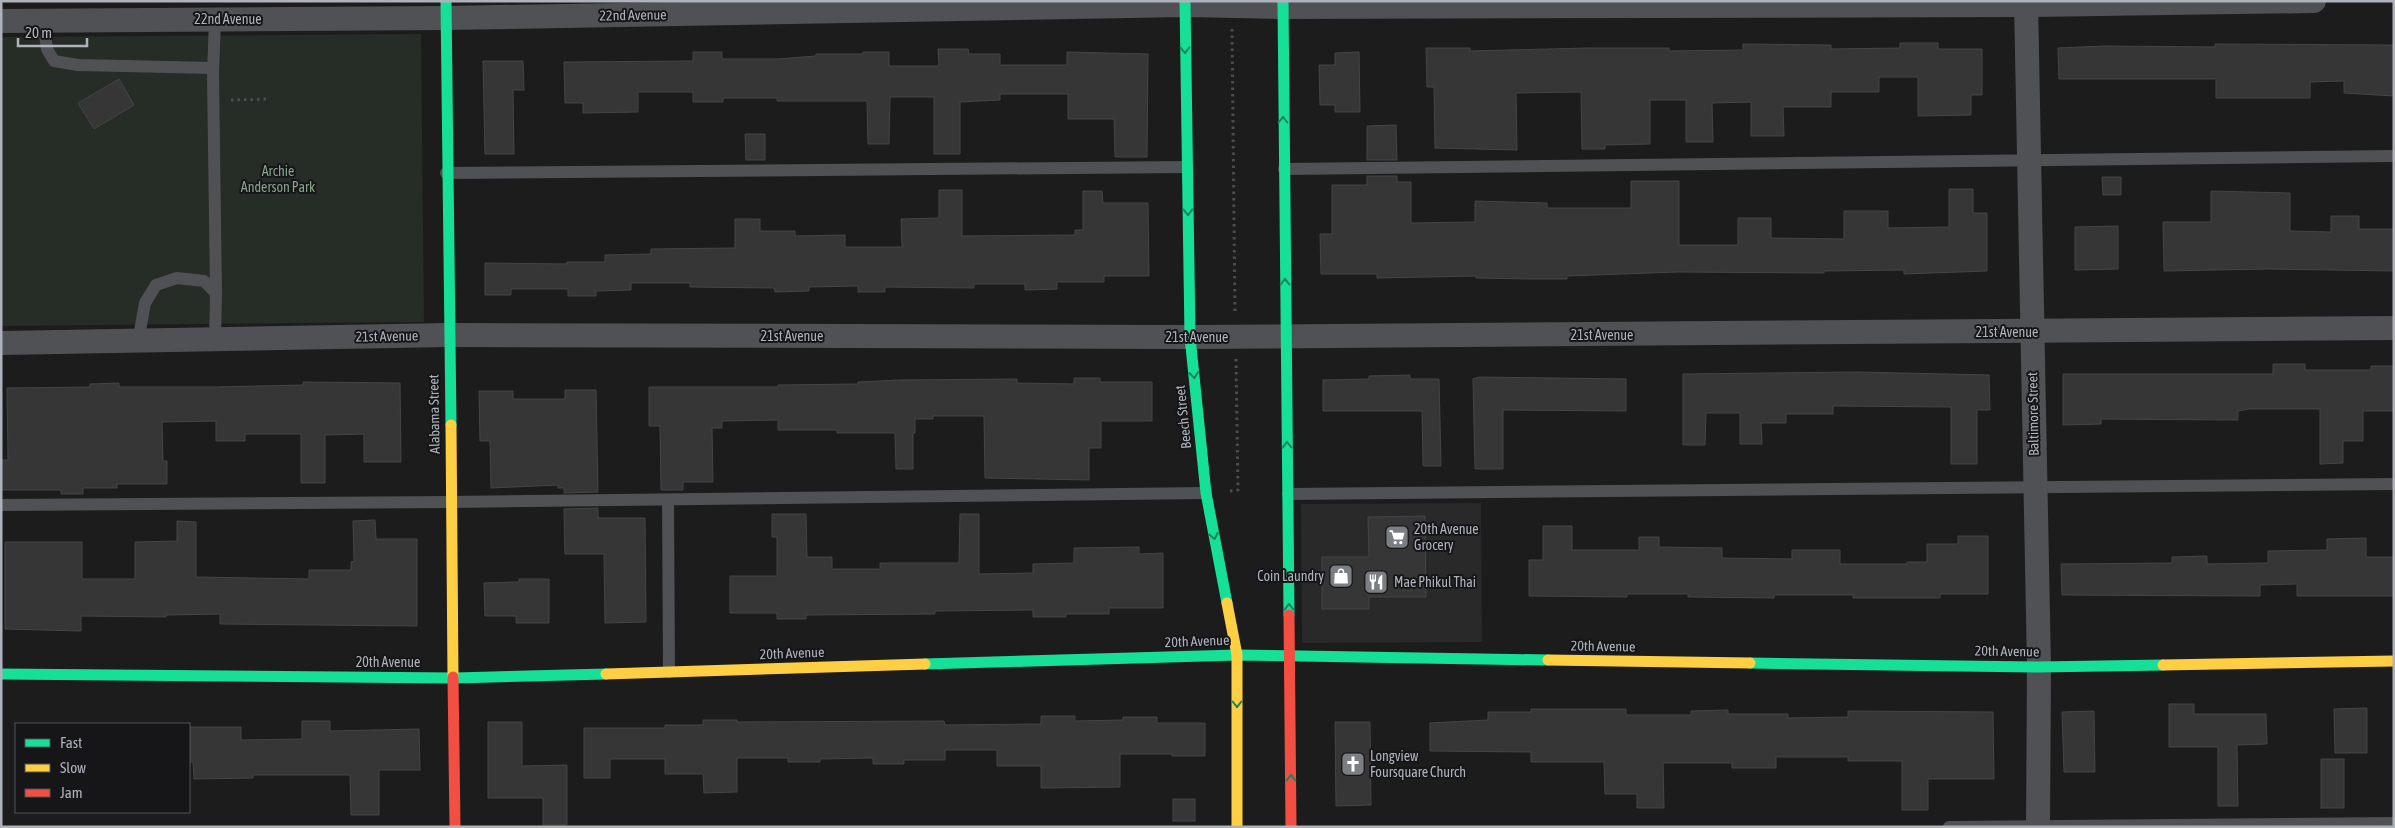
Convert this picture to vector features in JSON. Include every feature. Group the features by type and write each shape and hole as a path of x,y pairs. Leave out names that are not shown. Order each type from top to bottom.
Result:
{"street":[{"name":"22nd Avenue","path":"1,21 215,20 446,9 1185,3 1231,6 1282,4 2314,1"},
{"name":"Beech Street","path":"1185,3 1190,337 1206,493 1237,655 1237,827"},
{"name":"Baltimore Street","path":"2026,3 2038,667 2038,826"},
{"path":"1282,4 1291,827"},
{"name":"Alabama Street","path":"446,9 450,502 455,678 456,827"},
{"name":"21st Avenue","path":"1,343 449,335 1236,337 2394,328"},
{"name":"20th Avenue","path":"1,674 455,678 1237,655 2038,667 2394,661"}],"lane":[{"path":"215,20 213,68 215,340"},
{"path":"43,21 47,49 54,61 78,66 213,68"},
{"path":"1284,169 2394,156"},
{"path":"446,174 1187,168"},
{"path":"138,342 145,303 156,285 177,278 204,282 216,293"},
{"path":"1288,494 2394,484"},
{"path":"1,505 668,500 1206,493"},
{"path":"668,500 669,672"},
{"path":"1949,827 2394,823"}],"path":[{"path":"1206,493 1238,490 1231,6"},
{"path":"213,101 267,99"}],"shaded area":[{"path":"1481,503 1482,642 1302,643 1301,504"}],"green space":[{"name":"Archie Anderson Park","path":"421,34 424,322 1,326 1,37"}],"building":[{"path":"1900,43 1938,43 1938,49 1982,49 1982,95 1971,95 1971,115 1918,116 1918,77 1879,77 1879,92 1831,92 1831,107 1783,107 1784,136 1751,136 1751,102 1712,103 1713,142 1686,142 1686,100 1650,100 1650,144 1605,145 1605,149 1582,149 1581,92 1516,93 1517,150 1435,148 1434,87 1427,87 1426,48 1470,48 1470,51 1669,48 1669,51 1743,50 1743,44 1831,45 1831,49 1900,48"},
{"path":"2215,44 2394,45 2394,96 2344,93 2344,81 2310,82 2310,98 2216,98 2216,79 2059,79 2058,48 2104,46 2215,47"},
{"path":"938,49 968,49 969,54 1000,54 1000,65 1067,65 1067,52 1148,54 1147,157 1115,157 1114,119 1068,119 1068,94 1000,94 1000,100 960,102 960,154 934,154 934,97 890,97 889,144 868,144 867,101 777,101 777,98 723,98 723,102 693,102 693,92 638,92 638,112 583,113 583,103 565,103 564,62 693,61 693,52 722,52 722,59 777,59 816,56 816,54 889,52 889,66 939,66"},
{"path":"1359,52 1360,112 1335,112 1335,105 1320,105 1319,65 1335,65 1335,53"},
{"path":"483,61 523,61 524,90 513,90 514,154 485,154"},
{"path":"119,79 134,105 94,129 78,103"},
{"path":"1396,125 1397,160 1367,160 1367,126"},
{"path":"745,134 765,134 765,160 746,160"},
{"path":"1367,176 1397,176 1397,182 1411,182 1411,223 1475,222 1475,201 1547,203 1547,208 1631,208 1631,181 1679,181 1679,245 1738,245 1738,218 1771,218 1771,238 1844,239 1844,211 1888,211 1888,228 1949,227 1949,189 1973,189 1973,213 1987,213 1987,271 1904,274 1904,270 1824,271 1824,273 1678,272 1567,276 1567,279 1476,278 1476,276 1377,278 1377,274 1321,274 1320,234 1332,234 1332,185 1367,185"},
{"path":"2102,177 2121,177 2121,195 2103,195"},
{"path":"939,190 962,190 962,236 1075,235 1075,230 1083,230 1083,191 1102,191 1103,203 1148,203 1149,276 1104,276 1104,282 1057,282 1057,289 1025,290 1025,284 974,284 974,288 885,287 885,292 858,292 858,286 809,287 809,291 775,292 774,288 690,287 690,283 631,283 631,290 596,291 596,296 568,296 568,289 511,289 511,295 485,295 485,263 567,264 567,262 605,262 605,255 651,254 651,249 735,248 735,219 760,219 760,231 795,231 795,236 845,235 845,247 902,247 901,219 939,218"},
{"path":"2211,191 2290,193 2290,231 2331,232 2331,216 2359,216 2359,229 2394,229 2394,271 2268,269 2164,271 2163,222 2211,222"},
{"path":"2118,226 2118,269 2075,270 2075,227"},
{"path":"2273,364 2305,364 2305,370 2371,370 2371,366 2394,366 2394,411 2363,411 2363,441 2343,441 2343,463 2320,464 2320,409 2249,409 2238,411 2238,420 2101,419 2101,424 2063,425 2063,374 2273,374"},
{"path":"1857,372 1989,375 1990,410 1977,410 1977,464 1951,464 1951,407 1833,406 1833,414 1786,414 1786,423 1761,423 1762,444 1740,444 1740,413 1706,413 1705,445 1683,445 1683,374"},
{"path":"1410,375 1410,379 1439,379 1441,466 1423,466 1422,411 1323,411 1323,380 1369,379 1369,376"},
{"path":"1479,377 1626,379 1626,411 1503,410 1503,469 1475,469 1473,379"},
{"path":"1074,378 1100,378 1100,382 1152,382 1152,421 1101,421 1101,448 1089,448 1089,480 985,478 984,416 933,416 933,419 915,419 913,469 896,469 895,433 837,433 837,430 778,430 778,420 722,421 722,428 712,428 713,482 683,482 683,490 661,490 660,426 649,426 649,387 778,387 778,385 858,384 858,382 900,380 1017,379 1017,383 1074,384"},
{"path":"303,382 400,383 401,462 364,462 364,434 325,435 325,483 301,483 301,434 245,434 245,441 216,441 216,421 162,422 163,461 167,461 167,484 117,484 117,488 83,488 83,494 61,494 61,490 2,490 2,460 8,460 7,388 90,387 90,384 119,383 119,387 215,387 303,385"},
{"path":"565,390 596,390 598,492 564,493 564,488 558,488 558,485 491,488 490,441 480,441 479,391 513,391 513,399 565,399"},
{"path":"598,508 598,518 645,518 646,622 605,623 604,554 565,554 564,509"},
{"path":"772,514 806,514 807,557 832,557 832,569 880,569 880,563 959,563 960,514 979,514 979,574 1033,573 1033,564 1074,563 1074,548 1139,547 1139,554 1163,553 1163,608 1109,608 1109,614 1066,614 1066,617 1033,617 1033,610 935,611 935,614 806,615 806,619 777,619 777,613 730,613 730,576 777,576 777,537 772,537"},
{"name":"20th Avenue Grocery","path":"1425,516 1426,597 1369,597 1369,609 1322,609 1322,557 1369,557 1368,517"},
{"path":"375,520 376,539 417,539 417,626 220,624 220,614 166,615 166,617 81,616 81,631 5,629 5,542 82,542 82,579 135,579 135,542 177,541 177,521 196,522 196,577 309,579 309,570 351,570 351,562 354,561 353,521"},
{"path":"1543,526 1572,526 1572,550 1639,550 1639,537 1659,537 1659,547 1722,548 1722,558 1792,559 1792,550 1840,550 1840,564 1907,564 1907,562 1927,562 1927,544 1958,544 1958,536 1988,536 1988,594 1940,594 1940,598 1853,598 1853,595 1774,595 1774,598 1688,597 1688,594 1627,594 1627,597 1529,596 1529,560 1543,560"},
{"path":"2366,538 2366,557 2394,557 2394,596 2297,596 2297,584 2260,585 2260,596 2062,595 2061,564 2172,563 2172,557 2207,556 2207,564 2268,563 2268,551 2327,550 2327,539"},
{"path":"519,579 549,579 549,623 516,623 516,616 485,616 484,583 519,582"},
{"path":"2169,704 2194,704 2194,714 2266,714 2267,744 2237,745 2238,806 2218,806 2218,747 2169,747"},
{"path":"2367,708 2367,753 2335,753 2334,709"},
{"path":"1531,709 1626,709 1626,715 1691,715 1691,711 1728,710 1728,714 1788,714 1788,718 1848,717 1848,711 1993,712 1994,779 1928,779 1928,810 1902,810 1902,761 1848,761 1848,757 1776,757 1776,768 1732,768 1732,763 1663,763 1664,808 1637,808 1637,794 1605,794 1604,762 1531,762 1531,752 1430,751 1430,723 1488,720 1488,712 1531,712"},
{"path":"2094,711 2095,772 2064,772 2062,712"},
{"path":"1041,716 1075,716 1075,721 1123,720 1123,717 1157,717 1157,723 1205,723 1205,756 1120,754 1120,787 1041,788 1041,766 997,766 997,750 945,750 945,760 904,760 904,764 873,764 873,758 820,759 820,762 788,762 788,758 737,758 737,792 704,793 703,774 665,774 665,759 610,759 610,778 584,778 584,728 665,728 665,725 703,725 703,720 737,720 737,722 944,721 945,725 1041,724"},
{"path":"302,721 330,721 330,731 419,729 420,770 379,770 379,815 351,815 350,775 253,775 253,778 194,779 193,762 190,762 190,727 241,727 241,740 302,739"},
{"path":"488,722 522,722 522,766 567,765 567,825 543,825 543,798 488,798"},
{"name":"Longview Foursquare Church","path":"1335,722 1370,722 1371,805 1336,806"},
{"path":"2321,759 2344,759 2344,808 2321,808"},
{"path":"1173,799 1195,799 1195,821 1173,821"}],"traffic: fast":[{"path":"446,1 451,425"},
{"path":"1185,1 1190,337 1206,493 1227,603"},
{"path":"1283,1 1289,615"},
{"path":"925,664 1237,655 1548,660"},
{"path":"1750,663 2039,667 2163,665"},
{"path":"1,674 455,678 606,674"}],"traffic: slow":[{"path":"451,425 453,677"},
{"path":"1227,603 1237,655 1237,827"},
{"path":"1548,660 1750,663"},
{"path":"2163,665 2394,661"},
{"path":"606,674 925,664"}],"traffic: jam":[{"path":"1289,615 1291,827"},
{"path":"453,677 455,827"}],"place":[{"name":"20th Avenue Grocery","path":"1397,537"},
{"name":"Coin Laundry","path":"1341,576"},
{"name":"Mae Phikul Thai","path":"1376,582"},
{"name":"Longview Foursquare Church","path":"1353,764"}]}
